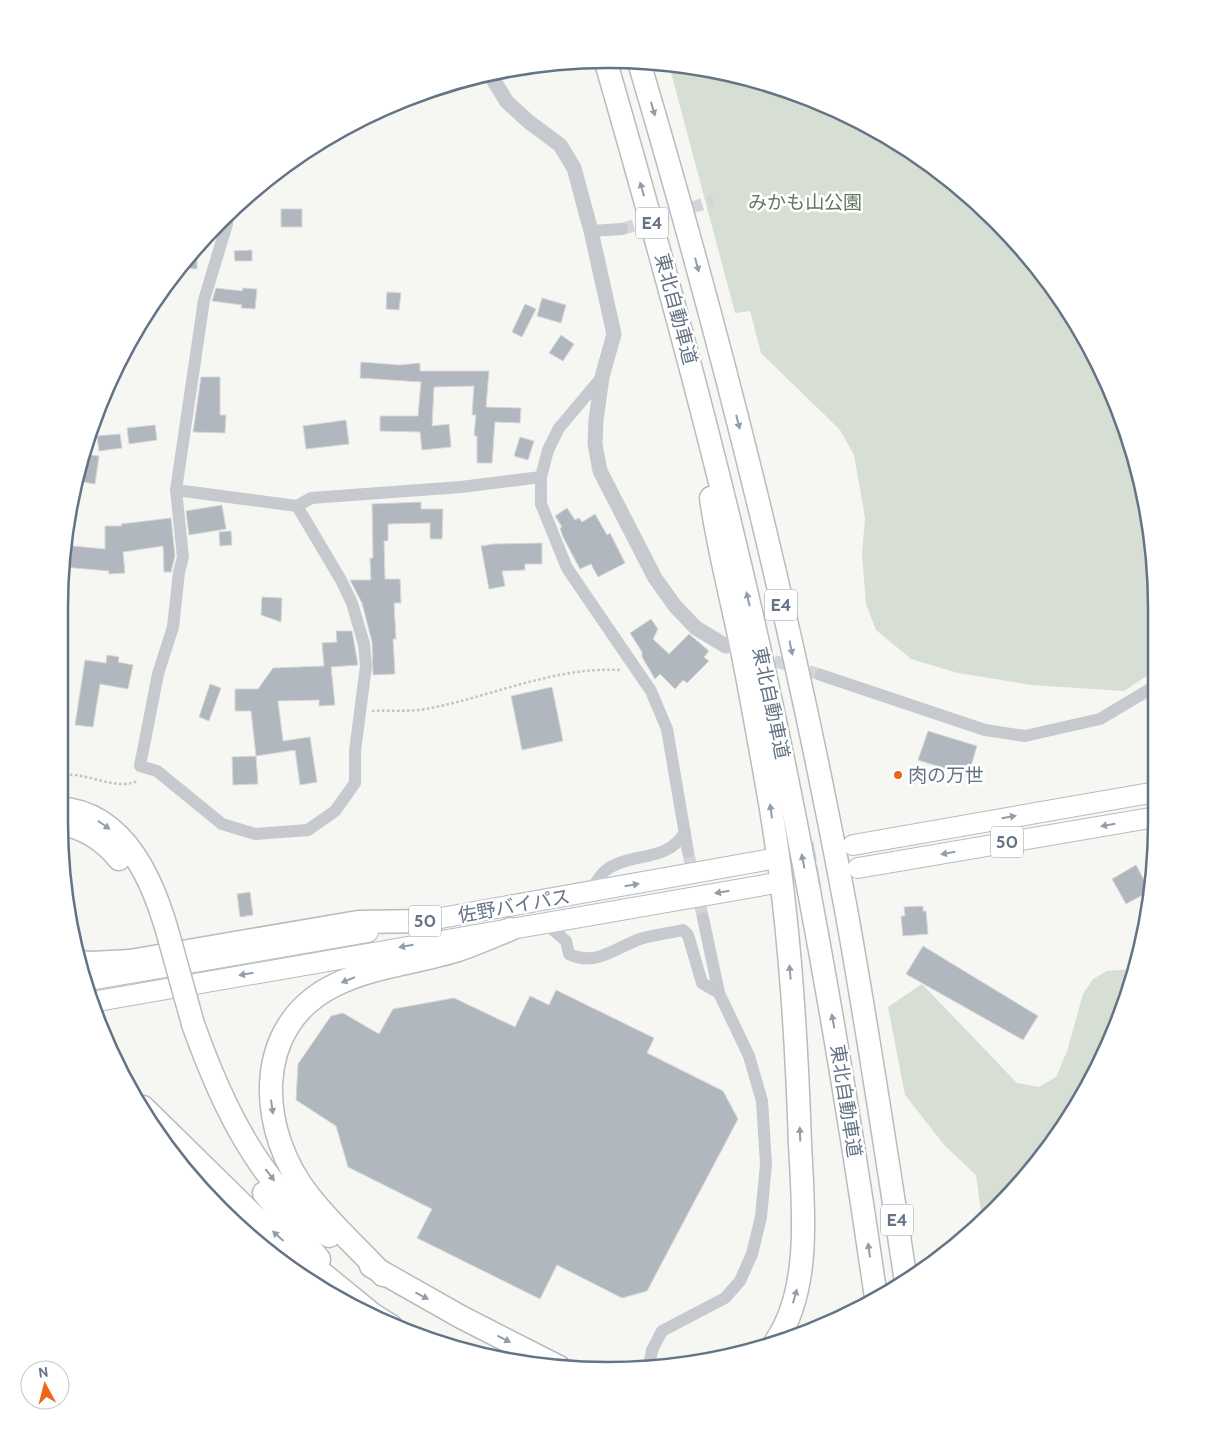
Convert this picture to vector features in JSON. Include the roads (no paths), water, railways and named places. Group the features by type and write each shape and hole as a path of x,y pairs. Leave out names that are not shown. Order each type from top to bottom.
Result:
{"highway":[{"name":"東北自動車道","path":"607,68 696,388 738,557 791,800 840,1058 875,1292"},
{"name":"東北自動車道","path":"641,69 717,339 788,636 844,901 888,1157 905,1273"},
{"path":"696,388 716,532 741,645 767,783 784,908 793,1010 801,1158 801,1264 794,1300 789,1316 779,1335"},
{"name":"50","path":"853,845 1148,793"},
{"path":"68,810 81,812 100,821 115,833 130,850 151,885 163,943 202,1089 227,1140 261,1190 343,1289"},
{"name":"50","path":"858,868 1148,818"},
{"path":"68,827 90,834 115,855 138,890 163,943"},
{"name":"佐野バイパス","path":"91,980 766,860"},
{"name":"佐野バイパス","path":"98,1001 770,884"},
{"path":"86,963 130,961 358,922 428,921"},
{"path":"383,1275 310,1197 291,1165 276,1128 270,1089 273,1061 278,1045 284,1031 308,1001 335,985 368,972 458,950 511,929"},
{"path":"185,1024 243,1138 288,1199 316,1226 383,1275 543,1358"},
{"path":"161,1124 252,1214 355,1299"},
{"path":"888,1157 915,1266"}],"street":[{"path":"493,80 507,102 529,122 560,145 574,168 591,231 614,334 602,377 594,444 600,471 608,491 655,578 675,606 696,628 726,646"},
{"path":"227,225 204,300 176,490 183,557 179,572 173,628 158,674 140,766 157,771 222,824 254,834 308,830 334,812 355,783 355,752 366,666 364,644 352,603 327,553 297,506"},
{"path":"591,231 622,229"},
{"path":"602,377 560,428 548,450 541,477 541,504 568,568 651,691 667,729 688,852"},
{"path":"176,490 297,506 311,498 461,487 541,477"},
{"path":"821,675 985,730 1025,736 1100,719 1148,690"},
{"path":"588,893 605,871 619,864 660,853 679,843 685,832"},
{"path":"650,1360 652,1350 662,1331 725,1298 740,1282 752,1254 761,1217 766,1164 762,1101 749,1056 719,993 703,918"},
{"path":"545,923 566,941 569,954 580,959 600,957 640,939 683,930 688,935 702,983 719,993"}],"tunnel":[{"path":"622,229 713,201"},
{"path":"757,656 821,675"},
{"path":"766,860 850,845"},
{"path":"688,852 703,918"},
{"path":"770,884 854,869"}],"place":[{"name":"肉の万世","path":"898,775"}],"park label":[{"name":"みかも山公園","path":"805,202"}]}
